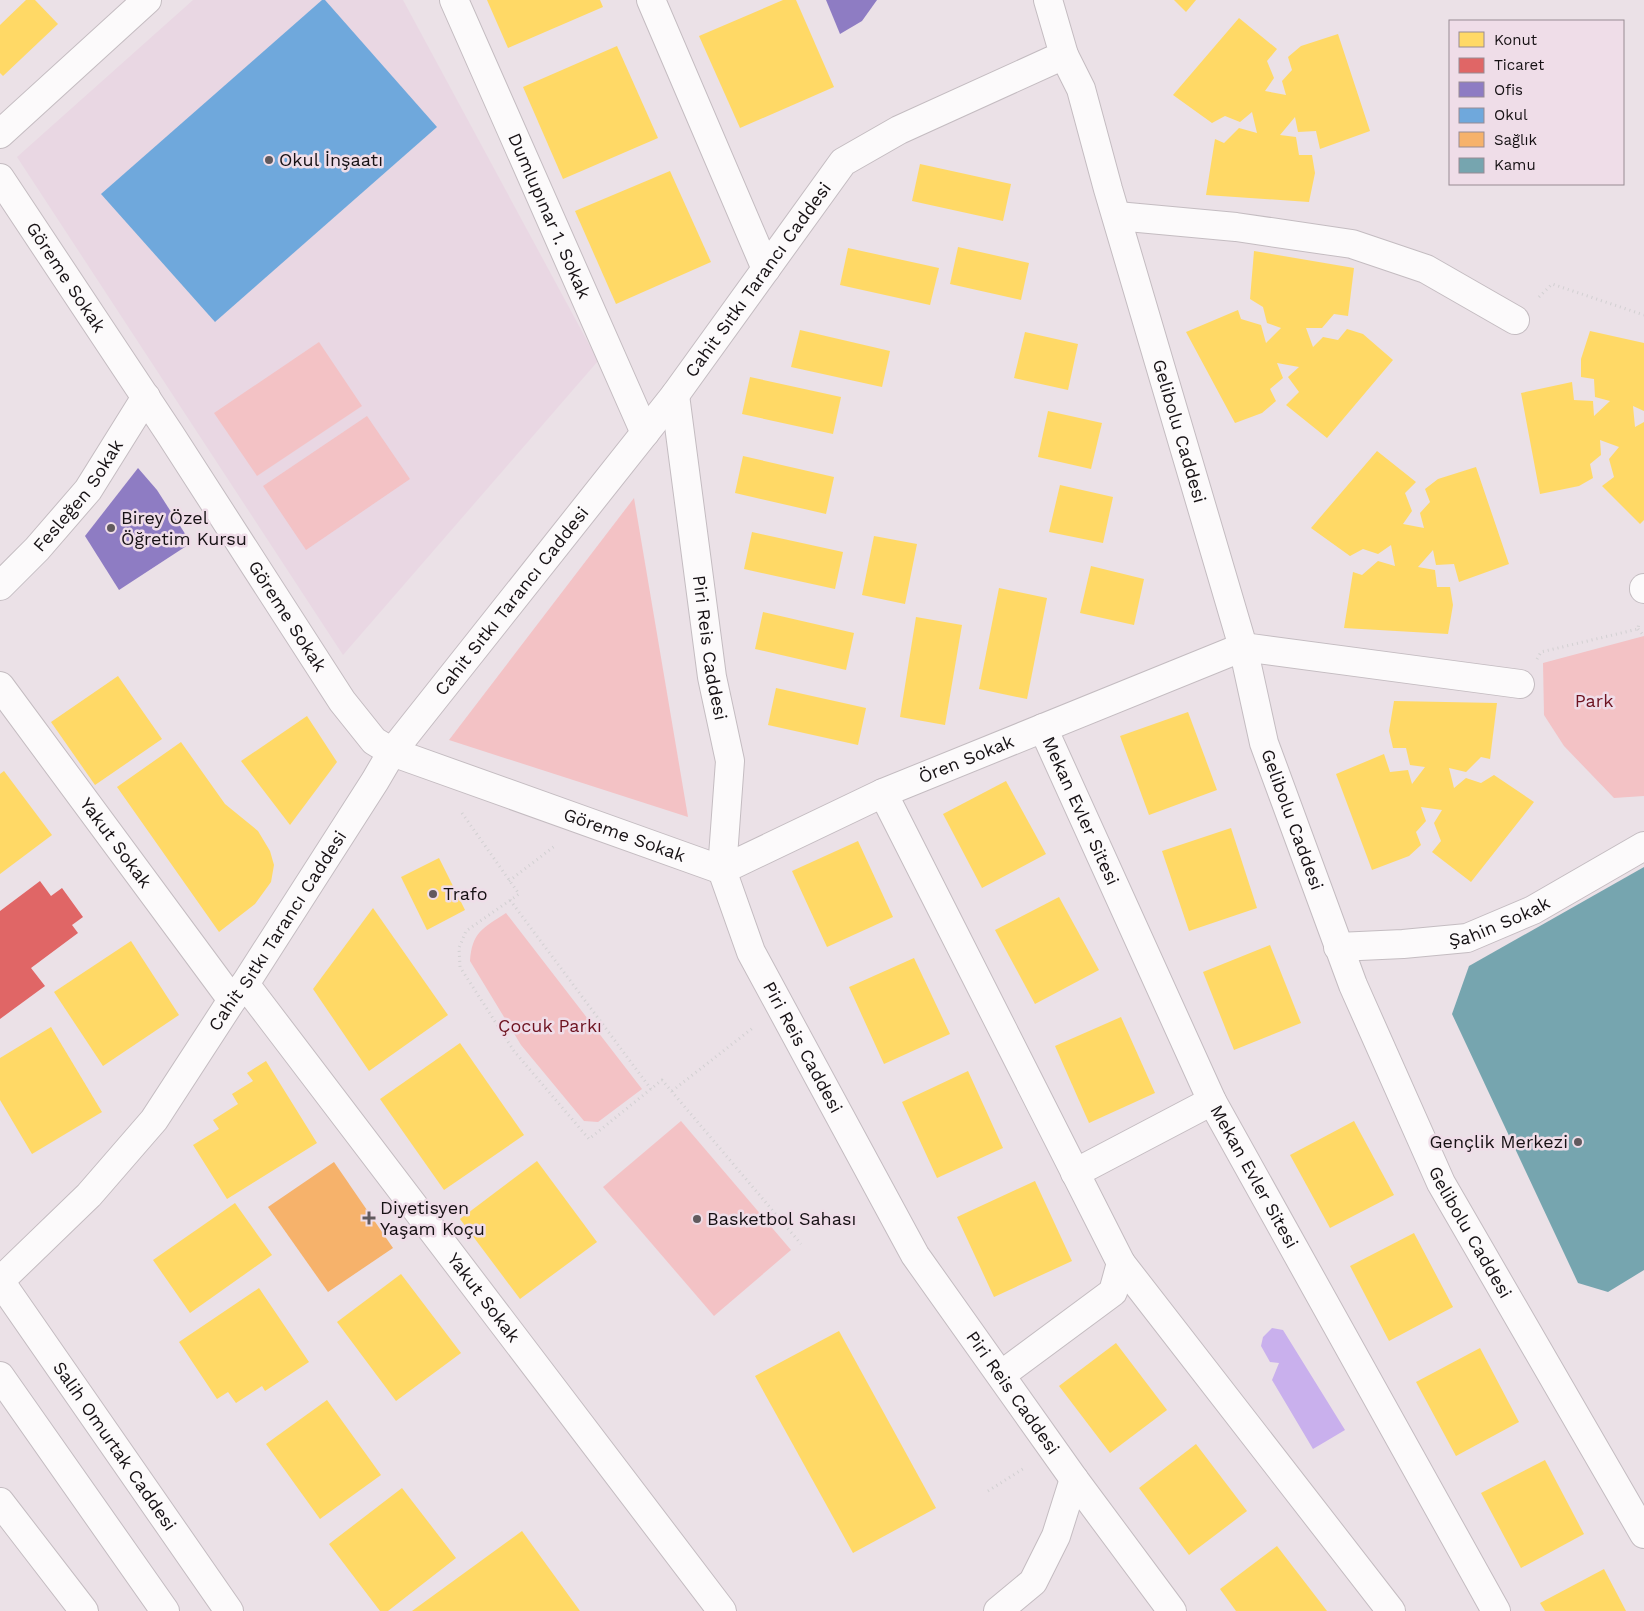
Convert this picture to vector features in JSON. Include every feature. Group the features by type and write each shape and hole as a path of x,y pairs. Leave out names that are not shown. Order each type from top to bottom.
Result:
{"street":[{"path":"0,134 147,0"},
{"name":"Dumlupınar 1. Sokak","path":"454,0 645,433"},
{"path":"651,0 766,269"},
{"path":"1048,0 1064,55"},
{"name":"Cahit Sıtkı Tarancı Caddesi","path":"0,1281 89,1195 154,1120 392,752 675,395 843,162 899,130 1064,55"},
{"name":"Gelibolu Caddesi","path":"1064,55 1081,88 1116,216 1243,647 1264,743 1353,986 1441,1183 1644,1534"},
{"name":"Göreme Sokak","path":"0,178 146,397 342,701 374,741 392,752 722,870"},
{"path":"1116,216 1236,227 1352,244 1426,269 1515,320"},
{"name":"Piri Reis Caddesi","path":"675,395 712,677 730,762 722,870 751,952 915,1255 1053,1450 1172,1611"},
{"name":"Fesleğen Sokak","path":"0,586 37,549 88,490 146,397"},
{"path":"1243,647 1520,684"},
{"name":"Ören Sokak","path":"722,870 883,793 1243,647"},
{"name":"Yakut Sokak","path":"0,686 722,1611"},
{"name":"Mekan Evler Sitesi","path":"1043,728 1212,1101 1496,1611"},
{"path":"883,793 1120,1263 1391,1611"},
{"name":"Şahin Sokak","path":"1338,947 1403,944 1467,938 1533,910 1644,846"},
{"path":"1075,1173 1212,1101"},
{"path":"1001,1375 1113,1292 1120,1263"},
{"name":"Salih Omurtak Caddesi","path":"0,1281 229,1611"},
{"path":"0,1376 156,1605"},
{"path":"998,1611 1033,1582 1056,1536 1074,1479"},
{"path":"0,1502 84,1611"}],"path":[{"path":"1515,320 1552,284 1644,316"},
{"path":"1644,588 1638,629 1644,636"},
{"path":"1520,684 1541,652 1638,629"},
{"path":"458,807 519,894 466,931 459,948 460,967 514,1051 589,1139 662,1080 801,1244"},
{"path":"509,881 560,842"},
{"path":"510,900 650,1089"},
{"path":"672,1091 758,1024"},
{"path":"988,1490 1053,1450"}],"shaded area":[{"path":"193,0 403,0 598,361 343,655 17,157"},
{"path":"1272,1328 1283,1330 1345,1430 1313,1449 1272,1380 1279,1363 1270,1362 1261,1346 1263,1337"}],"green space":[{"path":"319,342 362,406 257,476 214,413"},
{"path":"367,416 410,479 306,550 263,486"},
{"path":"634,498 688,817 449,740"},
{"name":"Park","path":"1644,636 1644,796 1614,798 1564,746 1544,715 1543,663"},
{"name":"Çocuk Parkı","path":"506,913 642,1089 598,1122 584,1121 521,1045 470,961 476,937 485,927"},
{"name":"Basketbol Sahası","path":"681,1121 791,1250 714,1316 603,1187"}],"building: Konut":[{"path":"26,0 35,0 58,24 3,76 0,73 0,25"},
{"path":"487,0 600,0 603,7 508,48"},
{"path":"783,0 796,0 834,87 740,128 699,36"},
{"path":"1174,0 1196,0 1186,12"},
{"path":"1239,18 1277,49 1267,61 1274,78 1265,91 1286,95 1282,81 1292,70 1288,57 1301,46 1338,34 1370,131 1320,149 1316,131 1298,132 1295,117 1280,135 1296,137 1299,155 1312,155 1315,173 1309,202 1206,195 1215,139 1224,143 1239,128 1257,133 1252,112 1240,122 1225,116 1212,123 1173,95"},
{"path":"617,46 658,138 563,179 523,87"},
{"path":"920,164 1011,184 1003,221 912,201"},
{"path":"670,171 711,262 616,304 575,211"},
{"path":"958,247 1029,263 1021,300 950,284"},
{"path":"848,248 939,268 930,305 840,285"},
{"path":"1254,251 1354,268 1348,316 1334,314 1322,328 1306,328 1313,347 1323,337 1338,340 1347,329 1363,334 1393,360 1327,438 1286,405 1299,392 1288,377 1299,367 1277,363 1283,378 1270,389 1276,401 1262,413 1235,423 1186,332 1238,310 1241,319 1261,325 1266,343 1281,328 1267,323 1263,307 1250,299"},
{"path":"800,330 890,351 882,387 791,367"},
{"path":"1590,331 1644,343 1644,411 1633,406 1635,427 1644,422 1644,520 1640,524 1602,486 1614,477 1609,459 1619,447 1600,440 1601,455 1590,464 1593,478 1579,486 1540,494 1521,393 1572,382 1574,400 1593,401 1594,416 1610,401 1595,397 1594,379 1581,377 1581,359"},
{"path":"1025,332 1078,344 1068,390 1014,378"},
{"path":"750,377 841,397 833,434 742,414"},
{"path":"1048,411 1102,423 1091,469 1038,457"},
{"path":"1377,451 1416,482 1405,493 1412,511 1403,524 1424,528 1420,513 1430,502 1425,489 1438,479 1476,467 1509,564 1459,582 1454,564 1436,565 1433,550 1418,567 1435,570 1437,587 1450,587 1453,605 1448,634 1344,628 1353,572 1362,575 1378,561 1395,566 1391,545 1378,554 1363,549 1350,556 1311,528"},
{"path":"743,456 834,477 826,514 735,493"},
{"path":"1060,485 1113,497 1103,543 1049,532"},
{"path":"752,532 843,552 835,589 744,569"},
{"path":"874,536 917,544 905,604 862,595"},
{"path":"1091,566 1144,579 1134,625 1080,613"},
{"path":"999,588 1047,598 1027,699 979,689"},
{"path":"763,612 854,633 846,670 755,649"},
{"path":"916,617 962,625 945,725 900,717"},
{"path":"118,676 162,739 95,785 51,722"},
{"path":"776,688 866,708 858,745 768,725"},
{"path":"1394,701 1497,703 1490,759 1481,757 1466,772 1449,768 1454,788 1466,778 1481,783 1494,775 1534,802 1471,882 1432,852 1441,841 1434,823 1442,810 1421,807 1426,821 1416,832 1421,845 1409,856 1372,870 1336,774 1384,754 1390,772 1408,770 1412,784 1425,767 1410,765 1406,748 1393,748 1389,731"},
{"path":"1188,712 1217,790 1149,815 1120,736"},
{"path":"307,716 337,762 290,825 241,761"},
{"path":"181,742 225,804 258,831 270,851 274,865 271,882 255,904 219,932 117,787"},
{"path":"4,771 52,835 0,874 0,774"},
{"path":"1006,781 1046,854 982,888 943,814"},
{"path":"1231,828 1257,908 1189,931 1162,851"},
{"path":"858,841 893,917 827,947 792,871"},
{"name":"Trafo","path":"439,858 465,910 427,930 401,877"},
{"path":"1059,897 1099,970 1035,1004 995,930"},
{"path":"373,908 448,1015 369,1071 313,989"},
{"path":"131,941 179,1015 103,1066 54,992"},
{"path":"1270,945 1301,1023 1234,1050 1203,972"},
{"path":"914,958 950,1034 884,1064 849,987"},
{"path":"1121,1017 1155,1093 1089,1123 1055,1046"},
{"path":"51,1027 102,1112 32,1154 0,1100 0,1058"},
{"path":"460,1043 524,1135 444,1190 380,1099"},
{"path":"266,1061 317,1143 227,1199 193,1145 219,1129 213,1120 238,1104 232,1094 253,1081 247,1073"},
{"path":"968,1071 1003,1148 937,1178 902,1102"},
{"path":"1354,1121 1394,1195 1330,1228 1290,1155"},
{"path":"537,1161 597,1242 520,1299 460,1219"},
{"path":"1035,1181 1072,1261 994,1297 957,1217"},
{"path":"235,1203 272,1255 190,1313 153,1260"},
{"path":"1414,1233 1453,1307 1389,1341 1350,1266"},
{"path":"401,1274 461,1353 396,1401 337,1322"},
{"path":"259,1288 309,1362 265,1391 262,1386 236,1403 228,1392 217,1399 179,1342"},
{"path":"839,1331 936,1508 853,1553 755,1376"},
{"path":"1116,1343 1167,1410 1110,1453 1059,1386"},
{"path":"1480,1348 1519,1422 1456,1456 1416,1382"},
{"path":"327,1400 381,1475 320,1519 266,1444"},
{"path":"1196,1444 1247,1511 1189,1555 1139,1488"},
{"path":"1545,1460 1584,1534 1521,1568 1481,1493"},
{"path":"402,1488 456,1558 388,1611 380,1611 329,1544"},
{"path":"522,1531 580,1611 412,1611"},
{"path":"1277,1546 1327,1611 1236,1611 1220,1589"},
{"path":"1604,1569 1626,1611 1545,1611 1540,1603"}],"building: Ticaret":[{"path":"40,881 51,896 62,888 83,917 72,925 78,933 31,968 45,986 0,1019 0,911"}],"building: Ofis":[{"path":"826,0 877,0 862,21 840,34"},
{"path":"138,468 157,490 191,543 119,590 85,536"}],"building: Okul":[{"name":"Okul İnşaatı","path":"322,0 325,0 437,127 215,322 101,194"}],"building: Sağlık":[{"path":"334,1162 393,1248 328,1292 268,1207"}],"building: Kamu":[{"name":"Gençlik Merkezi","path":"1644,867 1644,1270 1608,1292 1578,1283 1452,1014 1469,966"}],"place":[{"name":"Okul İnşaatı","path":"269,160"},
{"name":"Birey Özel Öğretim Kursu","path":"111,528"},
{"name":"Trafo","path":"433,894"},
{"name":"Gençlik Merkezi","path":"1578,1142"},
{"name":"Diyetisyen Yaşam Koçu","path":"369,1218"},
{"name":"Basketbol Sahası","path":"697,1219"}]}
